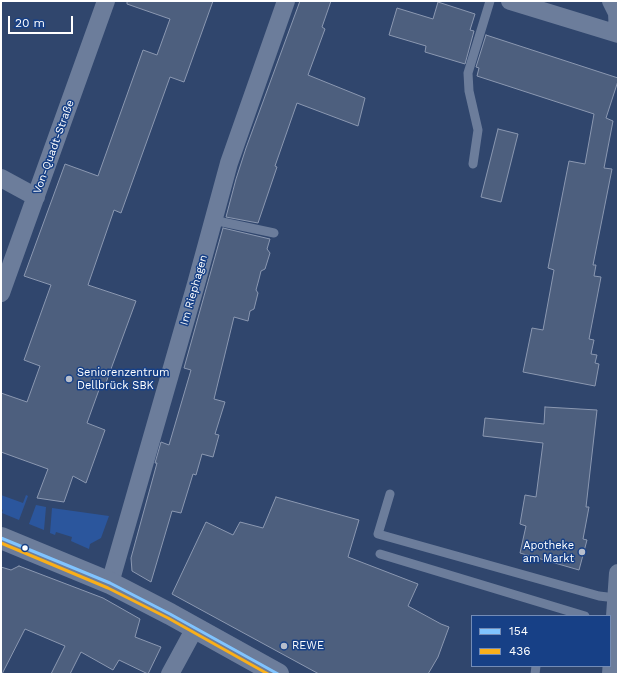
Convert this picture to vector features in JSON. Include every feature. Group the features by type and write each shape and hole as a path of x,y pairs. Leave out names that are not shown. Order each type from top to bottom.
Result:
{"street":[{"name":"Von-Quadt-Straße","path":"1,293 106,1"},
{"name":"Im Riephagen","path":"110,582 228,163 286,1"},
{"path":"510,1 618,34 617,13 611,1"},
{"path":"1,178 36,197"},
{"path":"1,538 110,582 278,674"},
{"path":"613,660 612,620 618,573"},
{"path":"170,674 195,628"}],"lane":[{"path":"473,164 478,130 469,91 468,73 490,1"},
{"path":"213,220 274,233"},
{"path":"390,494 378,534 599,596 616,598"},
{"path":"380,554 582,615"}],"shaded area":[{"path":"1,495 23,503 26,495 28,496 19,520 2,513"},
{"path":"36,505 46,507 44,530 29,524"},
{"path":"52,508 109,516 101,538 90,544 89,549 71,541 72,537 56,532 55,535 50,533"}],"building":[{"path":"127,1 213,1 184,82 170,77 121,213 114,210 88,285 136,301 104,388 100,387 87,423 105,430 86,483 73,476 64,502 37,498 48,469 1,452 1,393 27,402 40,366 24,360 51,285 24,276 65,164 98,176 143,50 157,55 170,19 127,4"},
{"path":"300,1 331,1 322,27 325,29 308,75 365,98 358,126 297,103 275,166 277,167 258,223 226,217 246,148"},
{"path":"438,2 475,14 470,30 474,31 465,64 425,52 426,46 389,35 397,8 433,19"},
{"path":"486,35 618,78 606,118 613,121 604,168 612,169 593,265 596,265 594,276 601,277 589,339 594,340 591,354 597,355 595,363 599,364 595,386 523,372 532,328 543,330 554,270 548,268 569,161 585,164 594,114 477,76 479,68 476,67"},
{"path":"498,129 518,134 501,202 481,197"},
{"path":"223,228 270,239 267,249 270,253 265,269 261,271 256,290 258,293 254,309 250,311 248,321 234,317 214,399 225,402 215,434 219,435 213,457 202,454 196,475 193,474 181,513 172,511 151,582 132,571 131,558 157,463 155,463 161,442 169,445 191,370 184,368"},
{"path":"545,407 597,410 586,507 589,507 583,539 587,540 579,570 520,553 526,526 520,524 525,495 536,497 543,443 483,436 485,418 544,424"},
{"path":"276,497 359,520 348,557 418,584 408,606 449,627 438,657 428,674 319,674 172,594 206,522 233,535 240,522 263,528"},
{"path":"19,566 103,598 140,619 135,637 161,647 148,674 119,660 113,670 81,652 70,674 51,674 65,646 25,629 1,674 1,567 11,570"}],"transit line":[{"name":"154","path":"1,538 110,583 170,614 278,674"},
{"name":"436","path":"1,543 108,588 168,618 268,674"}],"place":[{"name":"Seniorenzentrum Dellbrück SBK","path":"69,379"},
{"name":"Apotheke am Markt","path":"582,552"},
{"name":"REWE","path":"284,646"}]}
